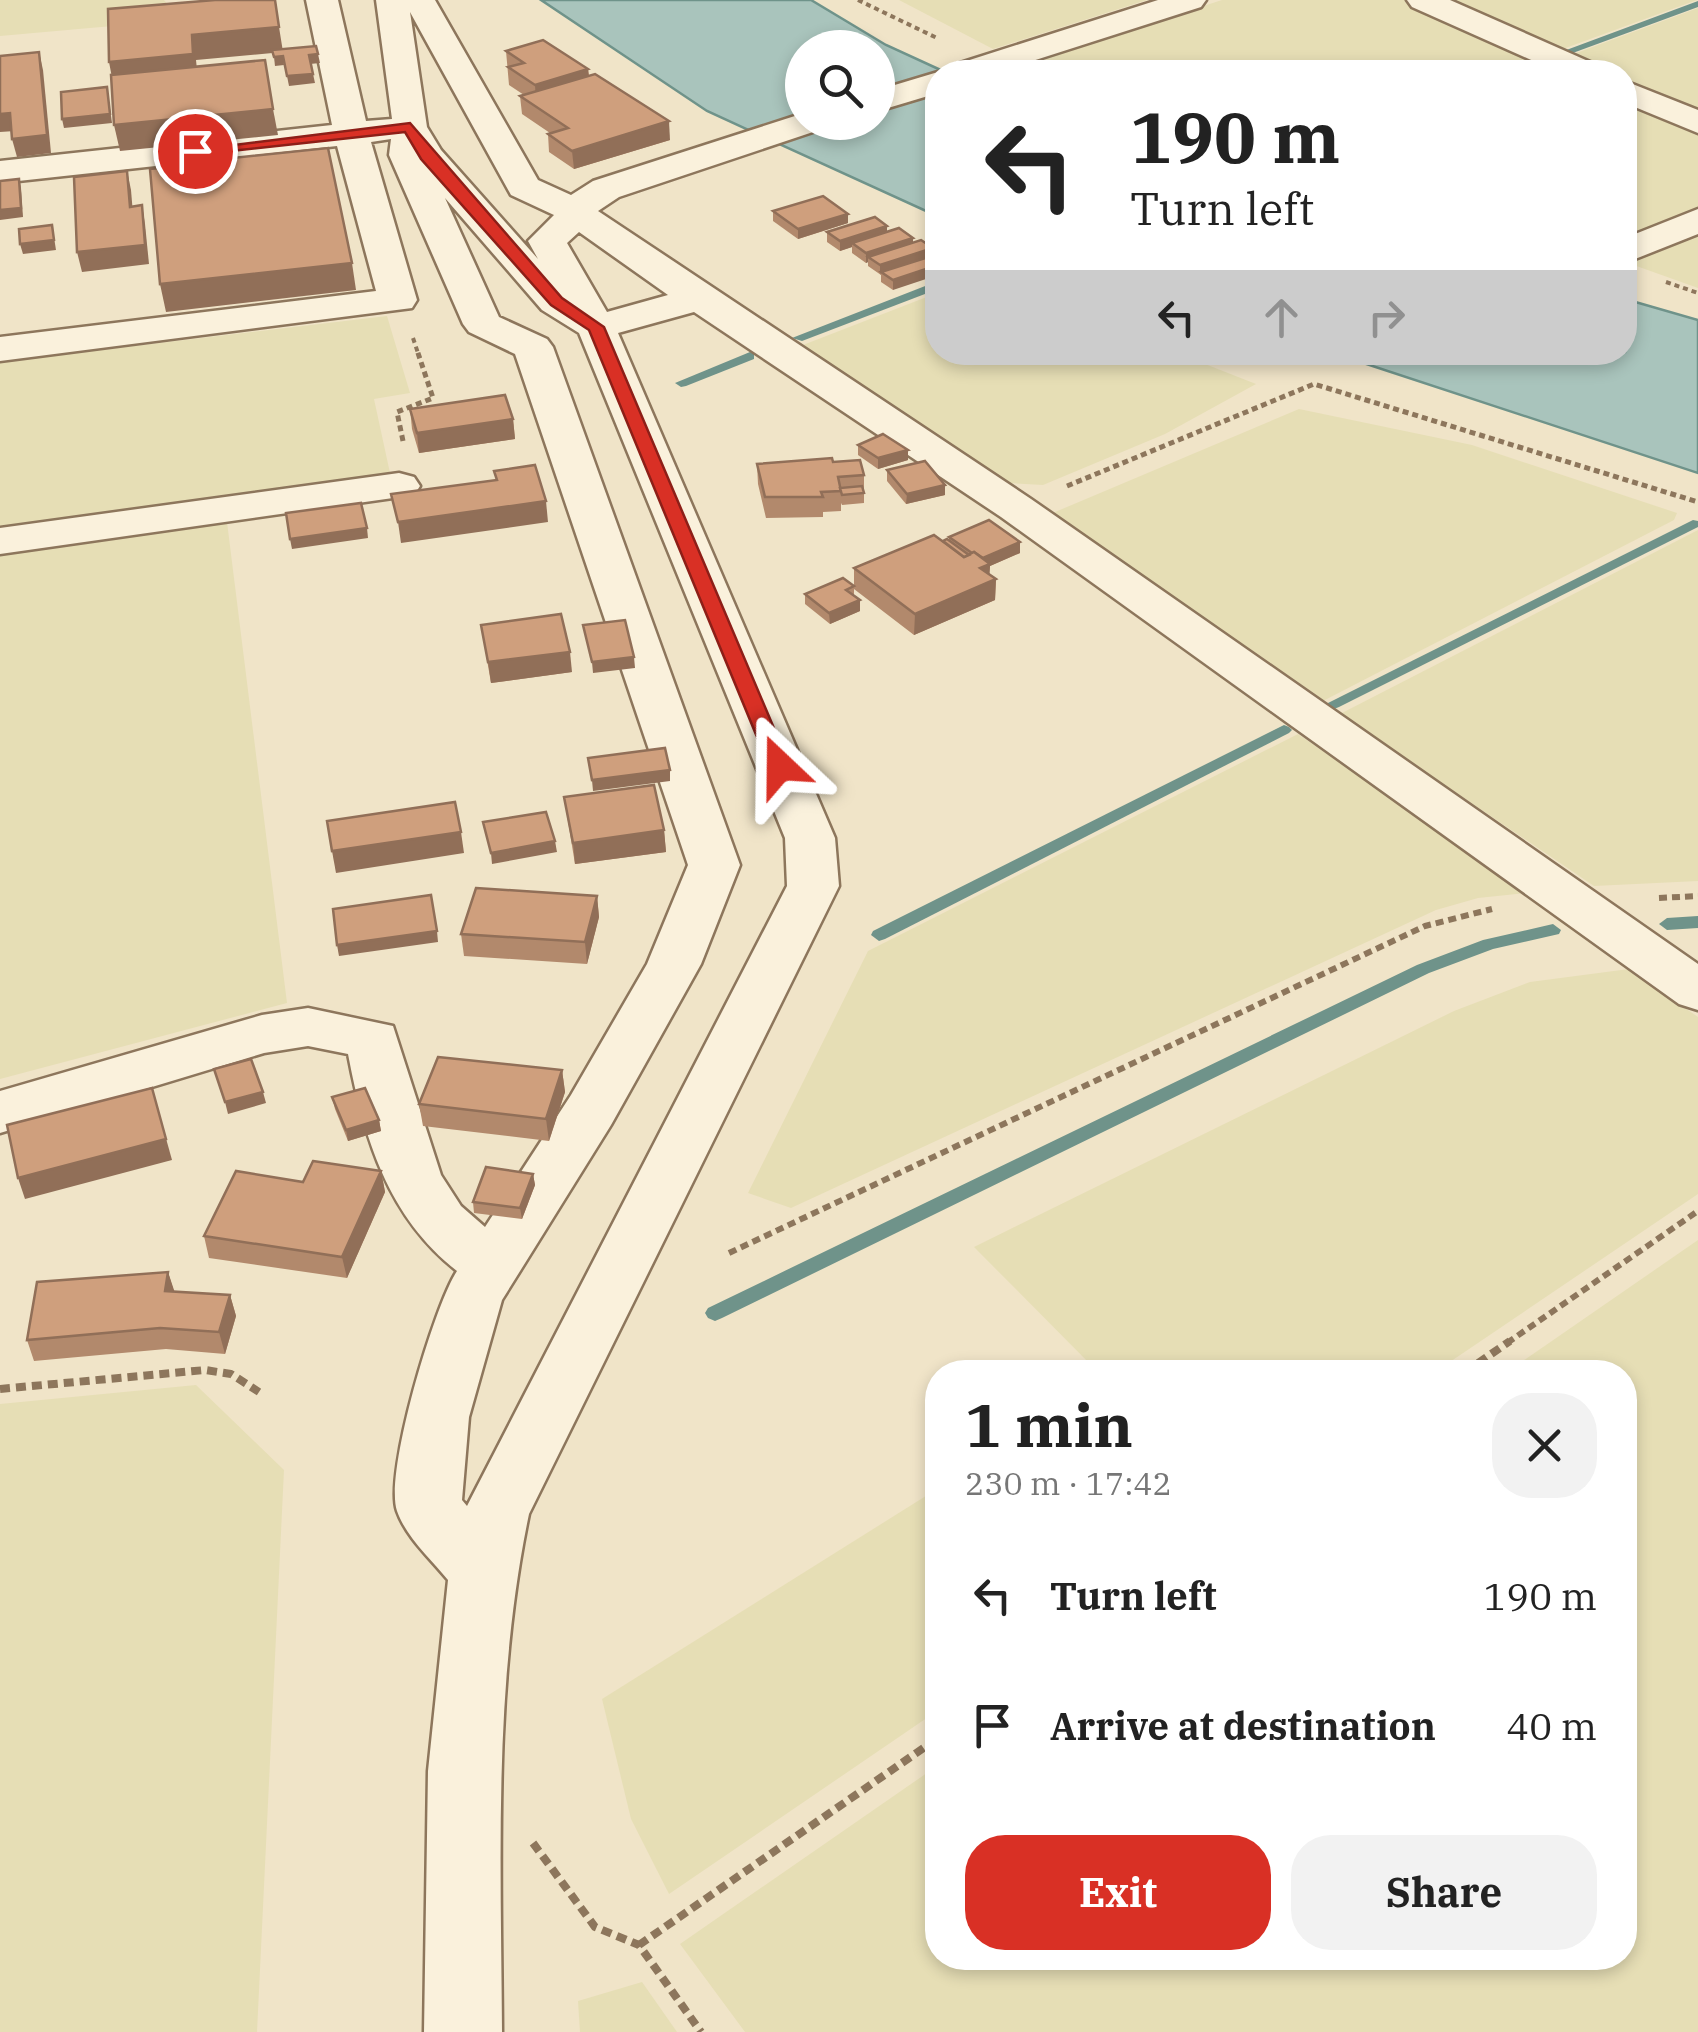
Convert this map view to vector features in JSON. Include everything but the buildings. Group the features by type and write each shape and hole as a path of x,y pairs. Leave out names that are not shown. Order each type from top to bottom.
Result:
{"street":[{"path":"0,349 398,300 351,134 322,0"},
{"path":"392,0 410,128 406,156 483,324 533,347 714,865 674,964 591,1110 473,1296 437,1416 428,1506 481,1571"},
{"path":"419,0 524,187 578,213 604,235 1016,508 1698,992"},
{"path":"1003,60 1190,0"},
{"path":"1423,0 1557,60"},
{"path":"895,96 925,86"},
{"path":"1637,96 1698,124"},
{"path":"0,172 410,128"},
{"path":"410,128 426,156 556,302 596,327 699,298"},
{"path":"463,2032 466,1753 481,1571 496,1514 813,886 815,865 810,838 596,327 547,241 578,213 586,200 606,189 785,130"},
{"path":"1637,247 1698,220"},
{"path":"0,542 399,486"},
{"path":"0,1112 262,1034 308,1027 373,1040 381,1082 412,1173 435,1216 492,1266"}],"path":[{"path":"398,300 433,398 396,412 413,484 399,486"},
{"path":"1016,508 1314,384 1698,502"},
{"path":"729,1253 1426,926 1505,906 1698,896"},
{"path":"1482,1360 1698,1211"},
{"path":"0,1389 205,1370 231,1374 260,1392"},
{"path":"639,1945 925,1747"},
{"path":"596,1927 639,1945 701,2032"}],"shaded area":[{"path":"0,0 164,0 180,20 0,36"},
{"path":"899,0 1147,0 993,49"},
{"path":"1222,0 1404,0 1534,58 1043,60"},
{"path":"1445,0 1697,0 1560,50"},
{"path":"1698,8 1698,111 1637,84 1637,60 1583,60 1571,55"},
{"path":"1637,104 1698,131 1698,213 1637,232"},
{"path":"1698,228 1698,288 1637,266 1637,258"},
{"path":"925,298 925,365 1208,365 1256,384 1165,434 1043,485 1008,483 803,345"},
{"path":"387,316 410,393 374,399 390,473 224,498 287,1003 0,1079 0,362"},
{"path":"1299,409 1472,445 1677,513 1674,520 1323,701 1048,515"},
{"path":"1698,530 1698,881 1594,886 1340,714"},
{"path":"1298,734 1527,893 1478,898 1436,910 791,1208 748,1193 868,951"},
{"path":"1629,969 1698,1017 1698,1194 1453,1360 1086,1360 974,1247 1454,1011 1530,982"},
{"path":"1698,1240 1698,2032 745,2032 680,1944 925,1774 925,1970 1637,1970 1637,1360 1524,1360"},
{"path":"196,1385 284,1470 257,2032 0,2032 0,1404"},
{"path":"925,1497 925,1719 669,1894 631,1819 602,1699"},
{"path":"642,1982 677,2032 580,2032 578,2001"}],"water":[{"path":"541,0 811,0 861,30 785,30 785,140 895,140 895,49 925,63 925,211 707,111"},
{"path":"1637,302 1698,320 1698,473 1370,365 1637,365"}],"waterway":[{"path":"1566,52 1698,4"},
{"path":"798,338 925,290"},
{"path":"681,383 750,356"},
{"path":"1334,704 1693,524"},
{"path":"879,935 1284,730"},
{"path":"1667,924 1698,922"},
{"path":"715,1313 1423,969 1489,944 1553,930"}],"route":[{"path":"195,151 410,128 426,156 556,302 596,327 780,766"}]}
